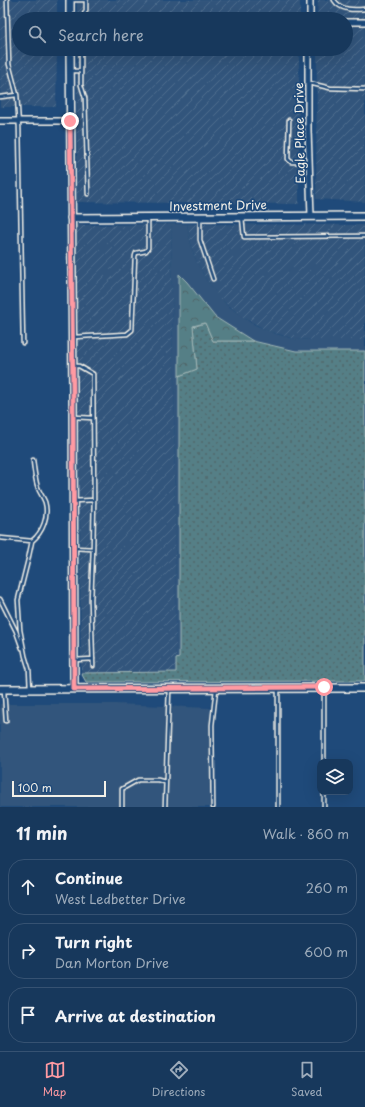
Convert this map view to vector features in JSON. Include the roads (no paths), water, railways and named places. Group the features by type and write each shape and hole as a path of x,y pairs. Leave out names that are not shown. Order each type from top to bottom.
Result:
{"street":[{"path":"70,0 70,12"},
{"path":"310,0 310,12"},
{"path":"353,22 365,22"},
{"path":"70,56 74,689"},
{"name":"Eagle Place Drive","path":"308,56 311,216"},
{"path":"0,120 70,121"},
{"name":"Investment Drive","path":"71,218 365,216"},
{"path":"2,689 365,688"}],"lane":[{"path":"7,0 8,64 18,95 24,343"},
{"path":"70,0 86,0 85,12"},
{"path":"334,0 341,7 350,10 365,9"},
{"path":"81,56 81,85 85,98 88,194"},
{"path":"70,71 81,71"},
{"path":"309,83 330,88 365,89"},
{"path":"0,97 18,95"},
{"path":"289,120 288,159 291,162 309,162"},
{"path":"200,217 200,240 213,278"},
{"path":"242,217 244,237 365,236"},
{"path":"72,337 127,334 132,330 135,256 136,253 146,251 148,248 148,218"},
{"path":"73,366 79,366 93,374 94,500 91,600 93,666"},
{"path":"73,417 93,418"},
{"path":"25,656 20,630 18,600 32,541 38,536 47,514 45,502 38,487 33,460"},
{"path":"73,501 94,500"},
{"path":"0,538 32,541"},
{"path":"73,548 93,549"},
{"path":"0,599 16,631 25,656 29,669 30,689"},
{"path":"74,660 93,659"},
{"path":"324,687 324,759"},
{"path":"165,807 165,782 167,777 168,688"},
{"path":"213,807 212,725 216,688"},
{"path":"278,688 278,807"},
{"path":"2,689 6,720"},
{"path":"122,807 122,790 138,780 158,780 165,782"},
{"path":"324,795 324,807"}]}
